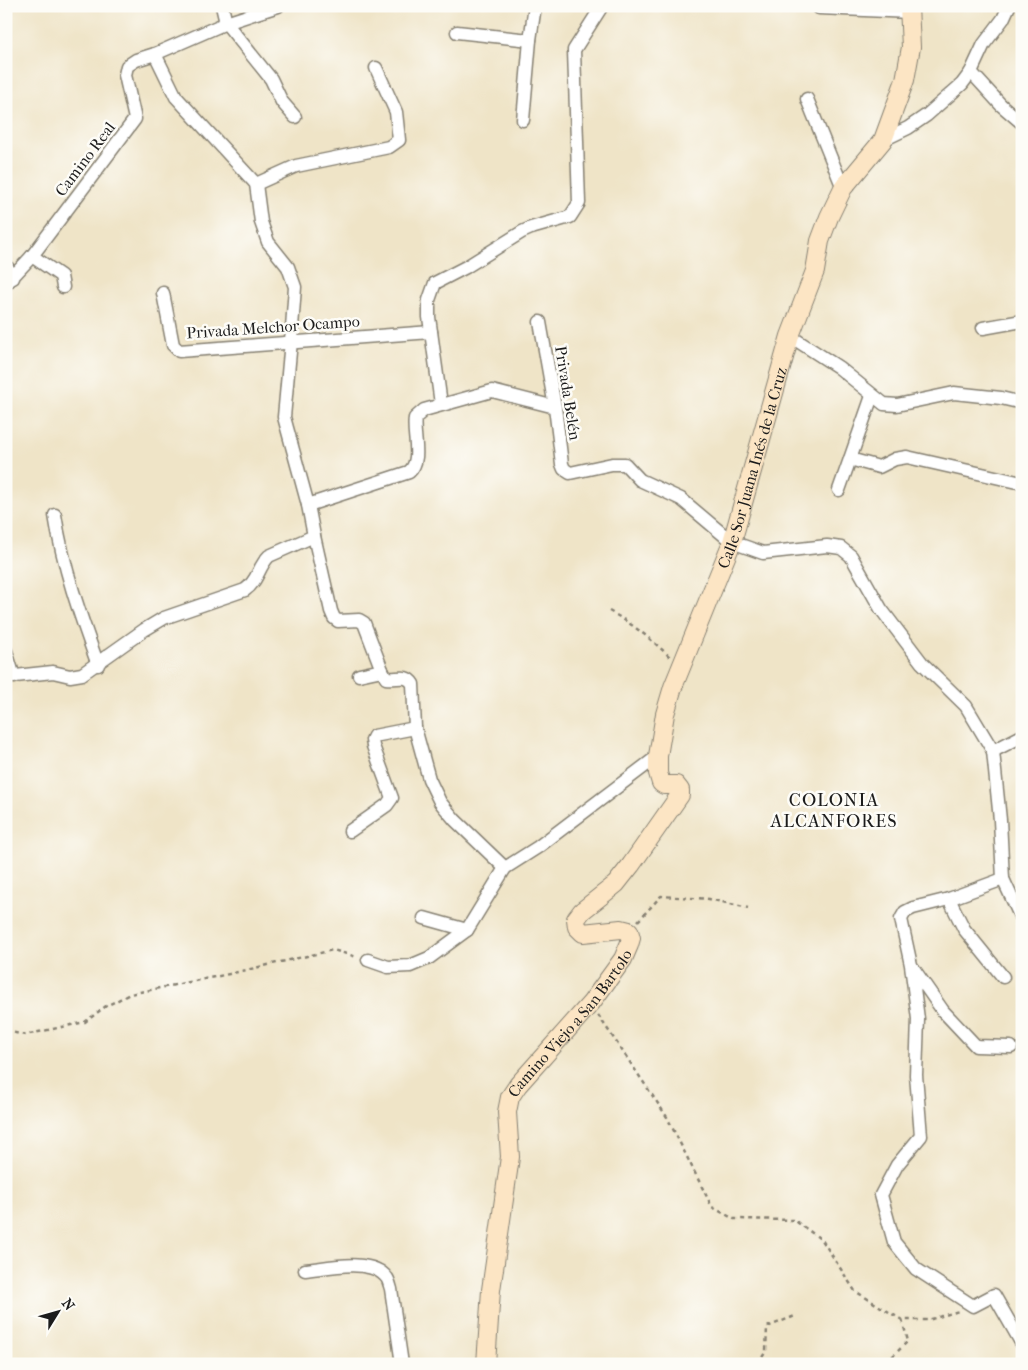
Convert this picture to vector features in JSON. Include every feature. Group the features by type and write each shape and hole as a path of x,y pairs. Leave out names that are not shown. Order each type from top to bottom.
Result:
{"street":[{"path":"222,6 226,23 271,79 282,102 295,117"},
{"path":"278,6 226,23 155,54 176,97 256,184 261,222 268,242 288,267 295,287 292,341 284,417 308,505 334,618 338,621 359,620 364,623 386,678 393,679 405,676 409,678 413,684 415,728 429,779 440,802 505,868"},
{"path":"522,120 535,6"},
{"path":"441,404 429,317 429,300 435,283 466,267 522,232 570,217 579,203 574,50 602,6"},
{"path":"883,140 908,128 927,115 962,84 984,44 1003,18 1009,6"},
{"path":"819,8 909,9"},
{"name":"Calle Sor Juana Inés de la Cruz","path":"658,756 665,714 673,687 732,542 790,336 815,271 820,241 843,188 883,140 905,80 911,47 909,9"},
{"path":"457,32 530,40"},
{"name":"Camino Real","path":"10,281 32,256 135,118 124,75 127,66 136,60 155,54"},
{"path":"256,184 296,166 389,147 399,140 396,112 376,68"},
{"path":"970,72 1022,123"},
{"path":"806,99 843,188"},
{"path":"32,256 61,276 63,287"},
{"path":"6,265 10,281"},
{"name":"Privada Melchor Ocampo","path":"163,293 172,345 179,351 431,332"},
{"path":"983,328 1022,321"},
{"name":"Privada Belén","path":"540,322 564,470 570,473 612,464 625,464 640,480 682,499 732,542"},
{"path":"790,336 838,367 884,404 897,405 954,393 1001,398 1022,403"},
{"path":"308,505 409,472 414,467 416,460 413,426 415,418 424,410 492,391 555,407"},
{"path":"839,490 872,396"},
{"path":"850,459 879,467 895,459 907,457 1022,483"},
{"path":"55,515 69,582 98,665"},
{"path":"6,651 10,677 53,672 70,676 82,674 98,665 144,630 164,618 245,590 253,584 263,562 269,556 314,536"},
{"path":"732,542 763,553 827,546 841,548 851,556 881,608 922,663 966,706 993,751 1000,820 1003,879 1022,920"},
{"path":"360,675 382,670"},
{"path":"350,831 387,805 392,798 373,746 372,740 374,736 415,728"},
{"path":"993,751 1022,736"},
{"path":"368,960 388,966 410,966 429,958 467,930 505,868 538,847 658,756"},
{"name":"Camino Viejo a San Bartolo","path":"486,1364 491,1290 510,1157 507,1112 510,1097 518,1085 591,1003 623,959 631,938 629,932 621,929 583,933 577,927 576,919 582,911 616,884 680,795 680,790 676,785 664,785 661,783 658,773 658,756"},
{"path":"1003,879 949,899 913,908 905,912 901,919 911,966 918,1019 916,1075 921,1136 896,1164 881,1196 894,1242 916,1269 973,1306 994,1295 1022,1344"},
{"path":"949,899 964,929 1004,977"},
{"path":"424,918 467,930"},
{"path":"911,966 943,1011 976,1046 1011,1047"},
{"path":"305,1270 358,1265 376,1269 388,1279 402,1364"}],"path":[{"path":"609,612 628,621 643,632 682,668"},
{"path":"629,932 661,896 708,898 748,908"},
{"path":"6,1032 26,1035 85,1022 106,1006 130,994 333,950 368,960"},
{"path":"591,1003 667,1117 712,1207 734,1218 794,1220 822,1240 855,1291 902,1320 928,1320 973,1306"},
{"path":"758,1364 766,1351 767,1327 795,1316"},
{"path":"889,1364 892,1357 908,1341 902,1320"}],"district":[{"name":"COLONIA ALCANFORES","path":"834,810"}]}
